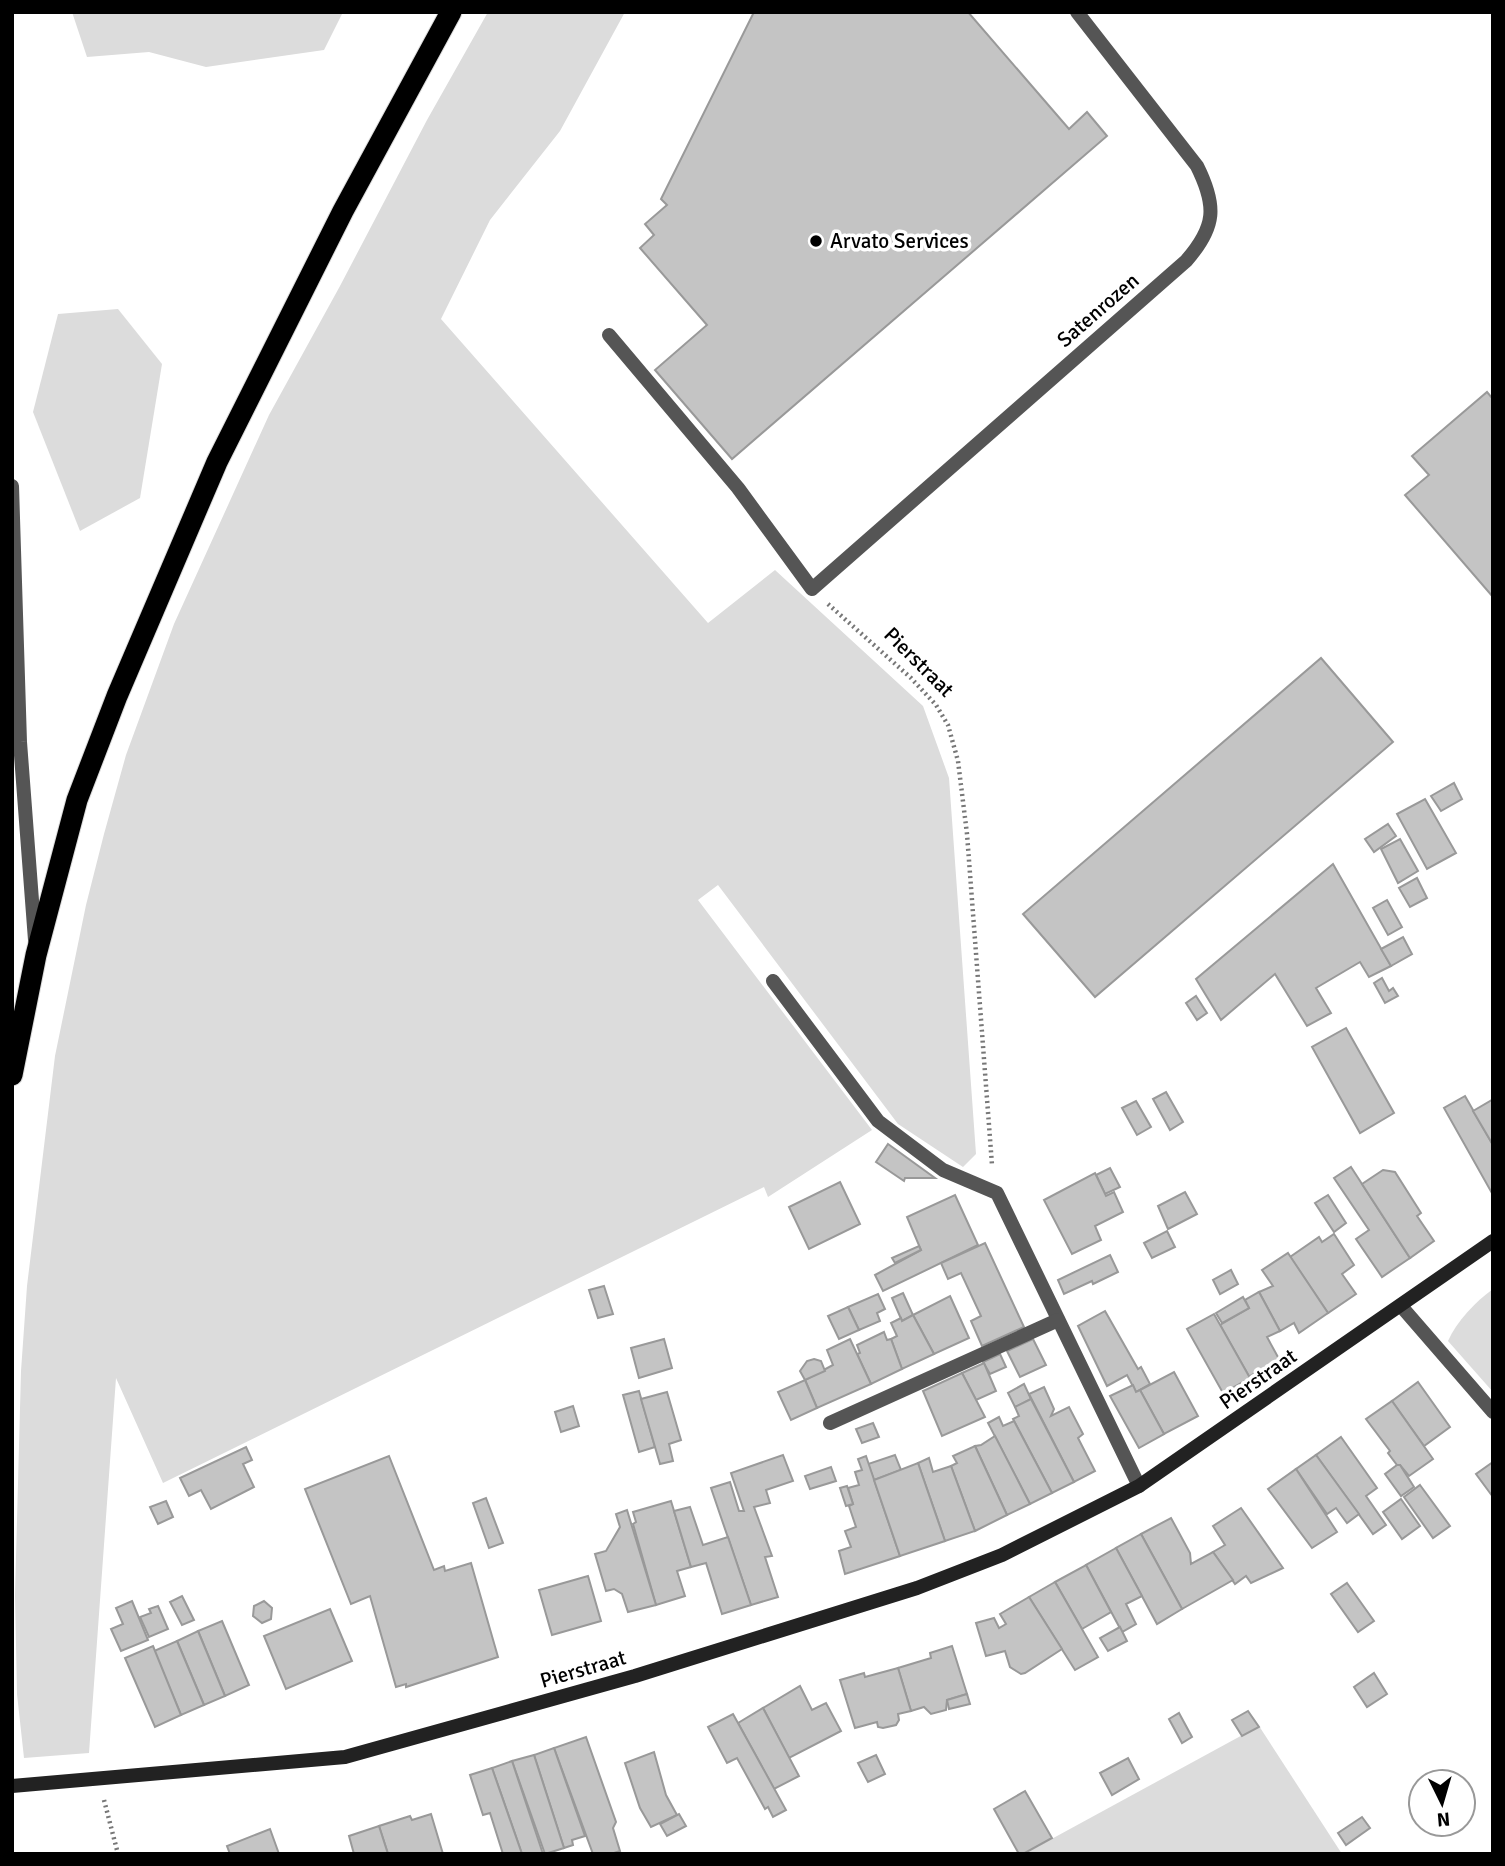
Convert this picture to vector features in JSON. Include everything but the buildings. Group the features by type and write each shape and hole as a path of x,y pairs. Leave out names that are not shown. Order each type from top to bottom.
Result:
{"highway":[{"path":"12,1075 36,955 77,800 117,696 217,462 343,211 452,12"}],"street":[{"name":"Satenrozen","path":"812,589 1186,261 1208,230 1210,200 1206,183 1197,166 1077,12"},
{"path":"609,335 738,488 812,589"},
{"path":"12,486 20,742 36,955"},
{"path":"773,981 878,1121 943,1170 997,1193 1139,1486"},
{"name":"Pierstraat","path":"12,1786 345,1757 635,1676 918,1588 1002,1555 1139,1486 1493,1241"},
{"path":"1401,1306 1493,1412"},
{"path":"830,1423 1058,1320"}],"path":[{"name":"Pierstraat","path":"812,589 911,678 936,705 948,725 958,761 967,834 990,1154 997,1193"},
{"path":"99,1778 118,1854"}],"shaded area":[{"path":"72,12 343,12 324,50 206,67 149,52 87,57"},
{"path":"488,12 625,12 560,131 490,220 441,319 708,623 775,570 923,706 949,778 976,1154 963,1167 898,1124 718,885 698,900 872,1130 768,1197 764,1187 163,1483 116,1378 89,1753 24,1758 17,1694 15,1595 21,1371 27,1286 55,1056 86,905 104,834 126,755 174,624 269,415"},
{"path":"118,309 162,364 140,498 80,531 33,412 58,314"},
{"path":"1493,1289 1493,1392 1448,1341 1467,1312"},
{"path":"1259,1726 1342,1854 1024,1854"}],"place":[{"name":"Arvato Services","path":"816,241"}]}
